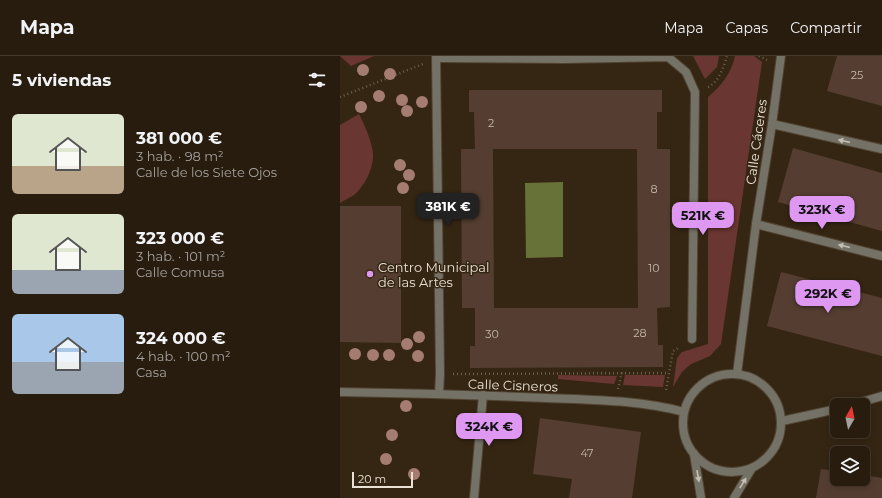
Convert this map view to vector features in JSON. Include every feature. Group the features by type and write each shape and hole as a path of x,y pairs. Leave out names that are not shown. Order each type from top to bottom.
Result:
{"street":[{"name":"Calle Cáceres","path":"737,374 756,224 781,56"},
{"path":"439,394 436,57 564,59 668,57 686,72 695,92 692,339"},
{"path":"772,124 882,149"},
{"path":"756,224 882,256"},
{"path":"737,374 750,377 763,384 773,395 779,407 782,421 780,436 775,450 765,461 752,468 737,472 721,471 706,465 694,454 686,441 683,427 684,412 690,399 698,388 709,380 723,375 737,374"},
{"name":"Calle Cisneros","path":"340,392 483,395 616,401 660,405 684,412"},
{"path":"474,498 483,395"},
{"path":"870,399 882,396"},
{"path":"782,421 830,411"},
{"path":"694,454 701,498"},
{"path":"734,498 752,468"}],"path":[{"path":"695,92 712,85 723,69 727,56"},
{"path":"340,97 436,57"},
{"path":"666,390 672,351 692,339"},
{"path":"440,374 669,373"}],"shaded area":[{"path":"340,56 374,56 351,66"},
{"path":"693,56 719,56 717,67 705,79"},
{"path":"735,56 754,56 762,62 721,344 710,356 691,364 682,372 673,387 677,358 682,352 708,344 708,97 725,79"},
{"path":"359,114 371,143 373,153 372,164 362,187 352,196 340,203 340,125"},
{"path":"563,182 563,257 526,258 525,183"},
{"path":"558,375 617,376 614,384 558,379"},
{"path":"625,375 665,375 663,387 623,385"}],"building":[{"path":"837,56 882,56 882,106 827,91"},
{"path":"469,90 662,90 662,112 657,112 657,149 670,149 670,307 657,308 658,345 663,345 663,367 470,368 470,346 475,346 475,308 462,308 461,149 475,149 474,112 469,112","holes":["493,149 637,149 638,308 494,308"]},
{"path":"793,148 882,173 882,231 778,202"},
{"name":"Centro Municipal de las Artes","path":"340,206 401,206 401,343 340,342"},
{"path":"781,272 882,298 882,356 767,326"},
{"path":"540,418 641,432 632,498 569,498 572,479 533,474"},
{"path":"821,469 830,470 830,486 870,486 870,476 882,478 882,498 816,498"}],"place":[{"name":"Centro Municipal de las Artes","path":"370,274"}]}
